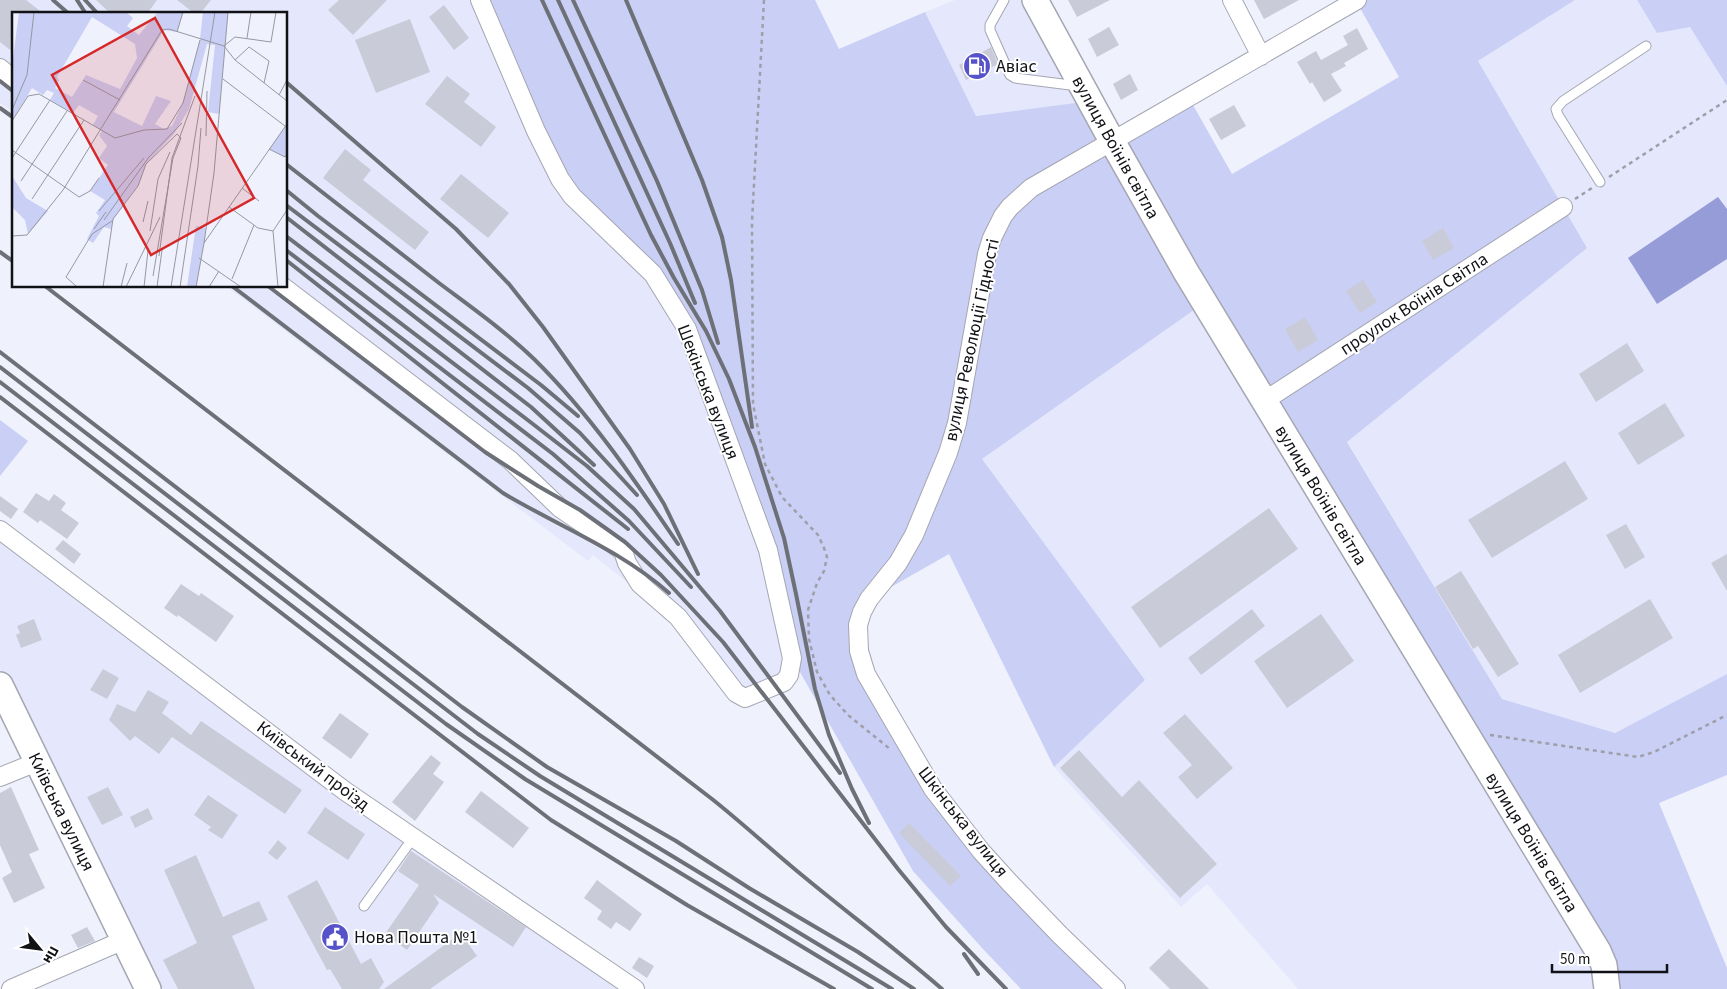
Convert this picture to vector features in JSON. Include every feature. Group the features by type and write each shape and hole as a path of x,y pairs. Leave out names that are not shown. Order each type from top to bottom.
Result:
{"street":[{"name":"Шекінська вулиця","path":"285,288 510,460 560,508 623,551 627,563 640,584 678,617 736,693 745,698 784,682 789,675 792,658 768,550 686,329 654,274 572,196 560,179 536,131 480,0"},
{"name":"вулиця Воїнів світла","path":"1035,0 1112,142 1186,272 1598,952 1604,965 1607,989"},
{"path":"1232,0 1261,56"},
{"name":"вулиця Революції Гідності","path":"870,599 898,563 914,535 948,453 958,415 987,254 997,227 1010,207 1031,188 1357,0"},
{"path":"0,68 12,78"},
{"name":"проулок Воїнів Світла","path":"1264,401 1563,207"},
{"name":"Київський проїзд","path":"0,530 344,792 635,989"},
{"name":"Шкінська вулиця","path":"870,599 862,612 858,624 859,652 866,674 933,789 1004,876 1060,936 1116,989"},
{"name":"Київська вулиця","path":"0,685 148,989"},
{"path":"0,777 37,762"},
{"path":"11,989 124,940"}],"lane":[{"path":"1004,0 990,26 990,30 1010,75 1020,79 1082,86"},
{"path":"1600,182 1556,109 1563,101 1646,46"},
{"path":"364,906 413,838"}],"path":[{"path":"764,0 752,221 753,404 765,464 782,497 818,534 824,548 826,558 824,571 817,583 808,610 809,639 817,672 830,695 848,715 897,754"},
{"path":"1563,207 1727,100"},
{"path":"1464,731 1638,757 1654,752 1727,715"}],"shaded area":[{"path":"0,0 480,0 687,329 768,550 789,675 745,698 692,634 593,555 588,561 229,288 288,288 288,12 12,12 12,112 0,103"},
{"path":"480,0 815,0 839,49 925,12 976,116 1090,101 1113,141 1189,98 1232,174 1399,77 1357,0 1575,0 1478,61 1587,248 1347,442 1502,699 1615,733 1727,674 1727,775 1659,803 1727,968 1727,989 1607,989 1204,303 982,459 1145,680 1054,767 949,554 870,599 858,639 923,773 1116,989 1021,989 913,871 792,658 768,550 687,329 653,274 572,196"},
{"path":"955,0 1035,0 1090,101 976,116 925,12"},
{"path":"1575,0 1637,0 1657,33 1690,26 1727,86 1727,674 1615,733 1502,699 1347,441 1587,248 1478,61"},
{"path":"1637,0 1727,0 1727,86 1690,27 1657,33"},
{"path":"1718,197 1727,209 1727,259 1657,304 1628,258"},
{"path":"1204,303 1607,989 1298,989 1207,884 1181,907 1054,767 1145,680 982,459"},
{"path":"0,420 28,441 0,476"},
{"path":"0,533 635,989 148,989 37,762 0,669"}],"building":[{"path":"0,0 26,0 41,12 12,12 12,51 0,42"},
{"path":"96,0 157,0 148,12 109,12"},
{"path":"177,0 211,0 202,12 192,12"},
{"path":"339,0 387,0 353,35 328,10"},
{"path":"1068,0 1110,0 1077,17"},
{"path":"1254,0 1299,0 1264,19"},
{"path":"444,5 469,38 454,50 429,17"},
{"path":"410,19 430,72 376,93 355,40"},
{"path":"1109,27 1119,45 1097,57 1088,39"},
{"path":"1357,28 1368,49 1344,63 1346,66 1331,74 1342,91 1324,102 1312,82 1310,84 1297,62 1316,51 1321,60 1348,45 1343,36"},
{"path":"991,47 998,64 966,80 959,65"},
{"path":"1130,74 1138,90 1121,100 1113,84"},
{"path":"447,76 470,94 464,102 496,127 481,147 425,104"},
{"path":"1234,105 1246,126 1221,140 1209,119"},
{"path":"345,149 371,170 363,180 429,232 415,250 323,178"},
{"path":"461,174 509,213 488,238 440,199"},
{"path":"1443,228 1454,248 1433,260 1422,241"},
{"path":"1363,280 1377,302 1360,313 1346,291"},
{"path":"1305,317 1318,340 1298,352 1285,329"},
{"path":"1627,343 1644,371 1596,402 1579,374"},
{"path":"1665,403 1685,436 1638,465 1618,433"},
{"path":"1565,461 1588,499 1492,558 1468,520"},
{"path":"36,493 49,501 54,494 66,503 61,510 79,523 67,539 40,520 38,523 23,512"},
{"path":"0,496 18,509 11,519 0,511"},
{"path":"1269,508 1298,549 1160,648 1131,607"},
{"path":"1626,524 1645,557 1625,569 1606,535"},
{"path":"63,540 81,554 74,564 55,549"},
{"path":"1727,554 1727,591 1711,563"},
{"path":"1461,571 1519,664 1498,677 1478,646 1473,649 1435,587"},
{"path":"181,584 199,596 201,593 234,616 216,642 178,615 177,617 164,608"},
{"path":"1650,599 1673,638 1580,693 1558,655"},
{"path":"1252,609 1265,626 1201,675 1188,658"},
{"path":"1321,614 1354,661 1287,708 1254,661"},
{"path":"34,619 42,640 21,648 16,635 20,633 17,626"},
{"path":"103,669 119,678 107,699 90,690"},
{"path":"148,690 169,702 162,713 191,735 201,721 302,790 285,814 172,737 159,754 135,736 130,741 109,720 117,704 135,712"},
{"path":"340,713 369,734 351,759 322,738"},
{"path":"1185,714 1233,768 1197,799 1178,777 1192,765 1163,733"},
{"path":"1079,750 1122,797 1139,780 1217,864 1180,898 1060,768"},
{"path":"431,755 441,763 433,774 444,782 415,821 392,802"},
{"path":"11,787 39,850 29,854 45,888 14,903 2,878 12,872 0,845 0,793"},
{"path":"108,787 123,815 102,825 87,797"},
{"path":"481,791 529,828 513,848 465,812"},
{"path":"208,795 238,815 222,839 208,830 211,827 194,815"},
{"path":"325,807 365,834 348,860 307,833"},
{"path":"148,808 153,819 135,828 130,817"},
{"path":"909,823 961,876 950,886 899,833"},
{"path":"278,840 287,848 277,860 268,853"},
{"path":"411,851 526,927 513,947 433,894 439,903 407,950 385,934 419,885 398,871"},
{"path":"196,855 223,917 259,901 268,920 232,936 255,989 178,989 163,960 197,943 164,870"},
{"path":"317,880 361,964 371,958 384,982 379,989 342,989 330,969 327,970 287,896"},
{"path":"597,880 642,914 630,931 616,922 611,929 597,919 602,911 584,898"},
{"path":"87,927 95,941 78,948 71,935"},
{"path":"461,933 477,956 430,989 384,989"},
{"path":"1169,949 1209,989 1170,989 1149,968"},
{"path":"639,957 654,966 647,978 632,968"}],"railway":[{"path":"53,0 67,12"},
{"path":"77,0 85,12"},
{"path":"85,0 96,12"},
{"path":"542,0 651,235 706,331 729,379 755,447 784,538 815,689 829,735 869,823"},
{"path":"558,0 670,243 695,303"},
{"path":"573,0 657,181 702,290 718,343"},
{"path":"626,0 702,180 722,237 731,280 752,427"},
{"path":"0,81 12,90"},
{"path":"288,84 456,229 509,284 543,327 630,449 664,504 698,574"},
{"path":"0,108 12,117"},
{"path":"288,166 488,320 534,359 593,425 628,471 678,544"},
{"path":"288,192 541,385 578,416"},
{"path":"288,207 528,388 580,433 637,495"},
{"path":"288,219 531,407 594,465"},
{"path":"288,238 587,466 634,509 720,611 840,773"},
{"path":"0,252 12,261"},
{"path":"288,252 553,454 629,521 691,587"},
{"path":"288,262 628,529"},
{"path":"48,288 712,799 942,989"},
{"path":"235,288 503,493 610,551 631,564 669,593"},
{"path":"271,288 485,452 580,510 625,542 661,575 723,642 898,869 946,927 1006,989"},
{"path":"0,352 462,707 547,767 676,841 749,888 858,952 914,989"},
{"path":"0,367 478,734 540,776 892,989"},
{"path":"0,382 446,724 525,779 872,989"},
{"path":"0,397 551,820 687,905 834,989"},
{"path":"964,954 978,974"}],"place":[{"name":"Авіас","path":"977,66"},
{"name":"Нова Пошта №1","path":"335,937"}]}
